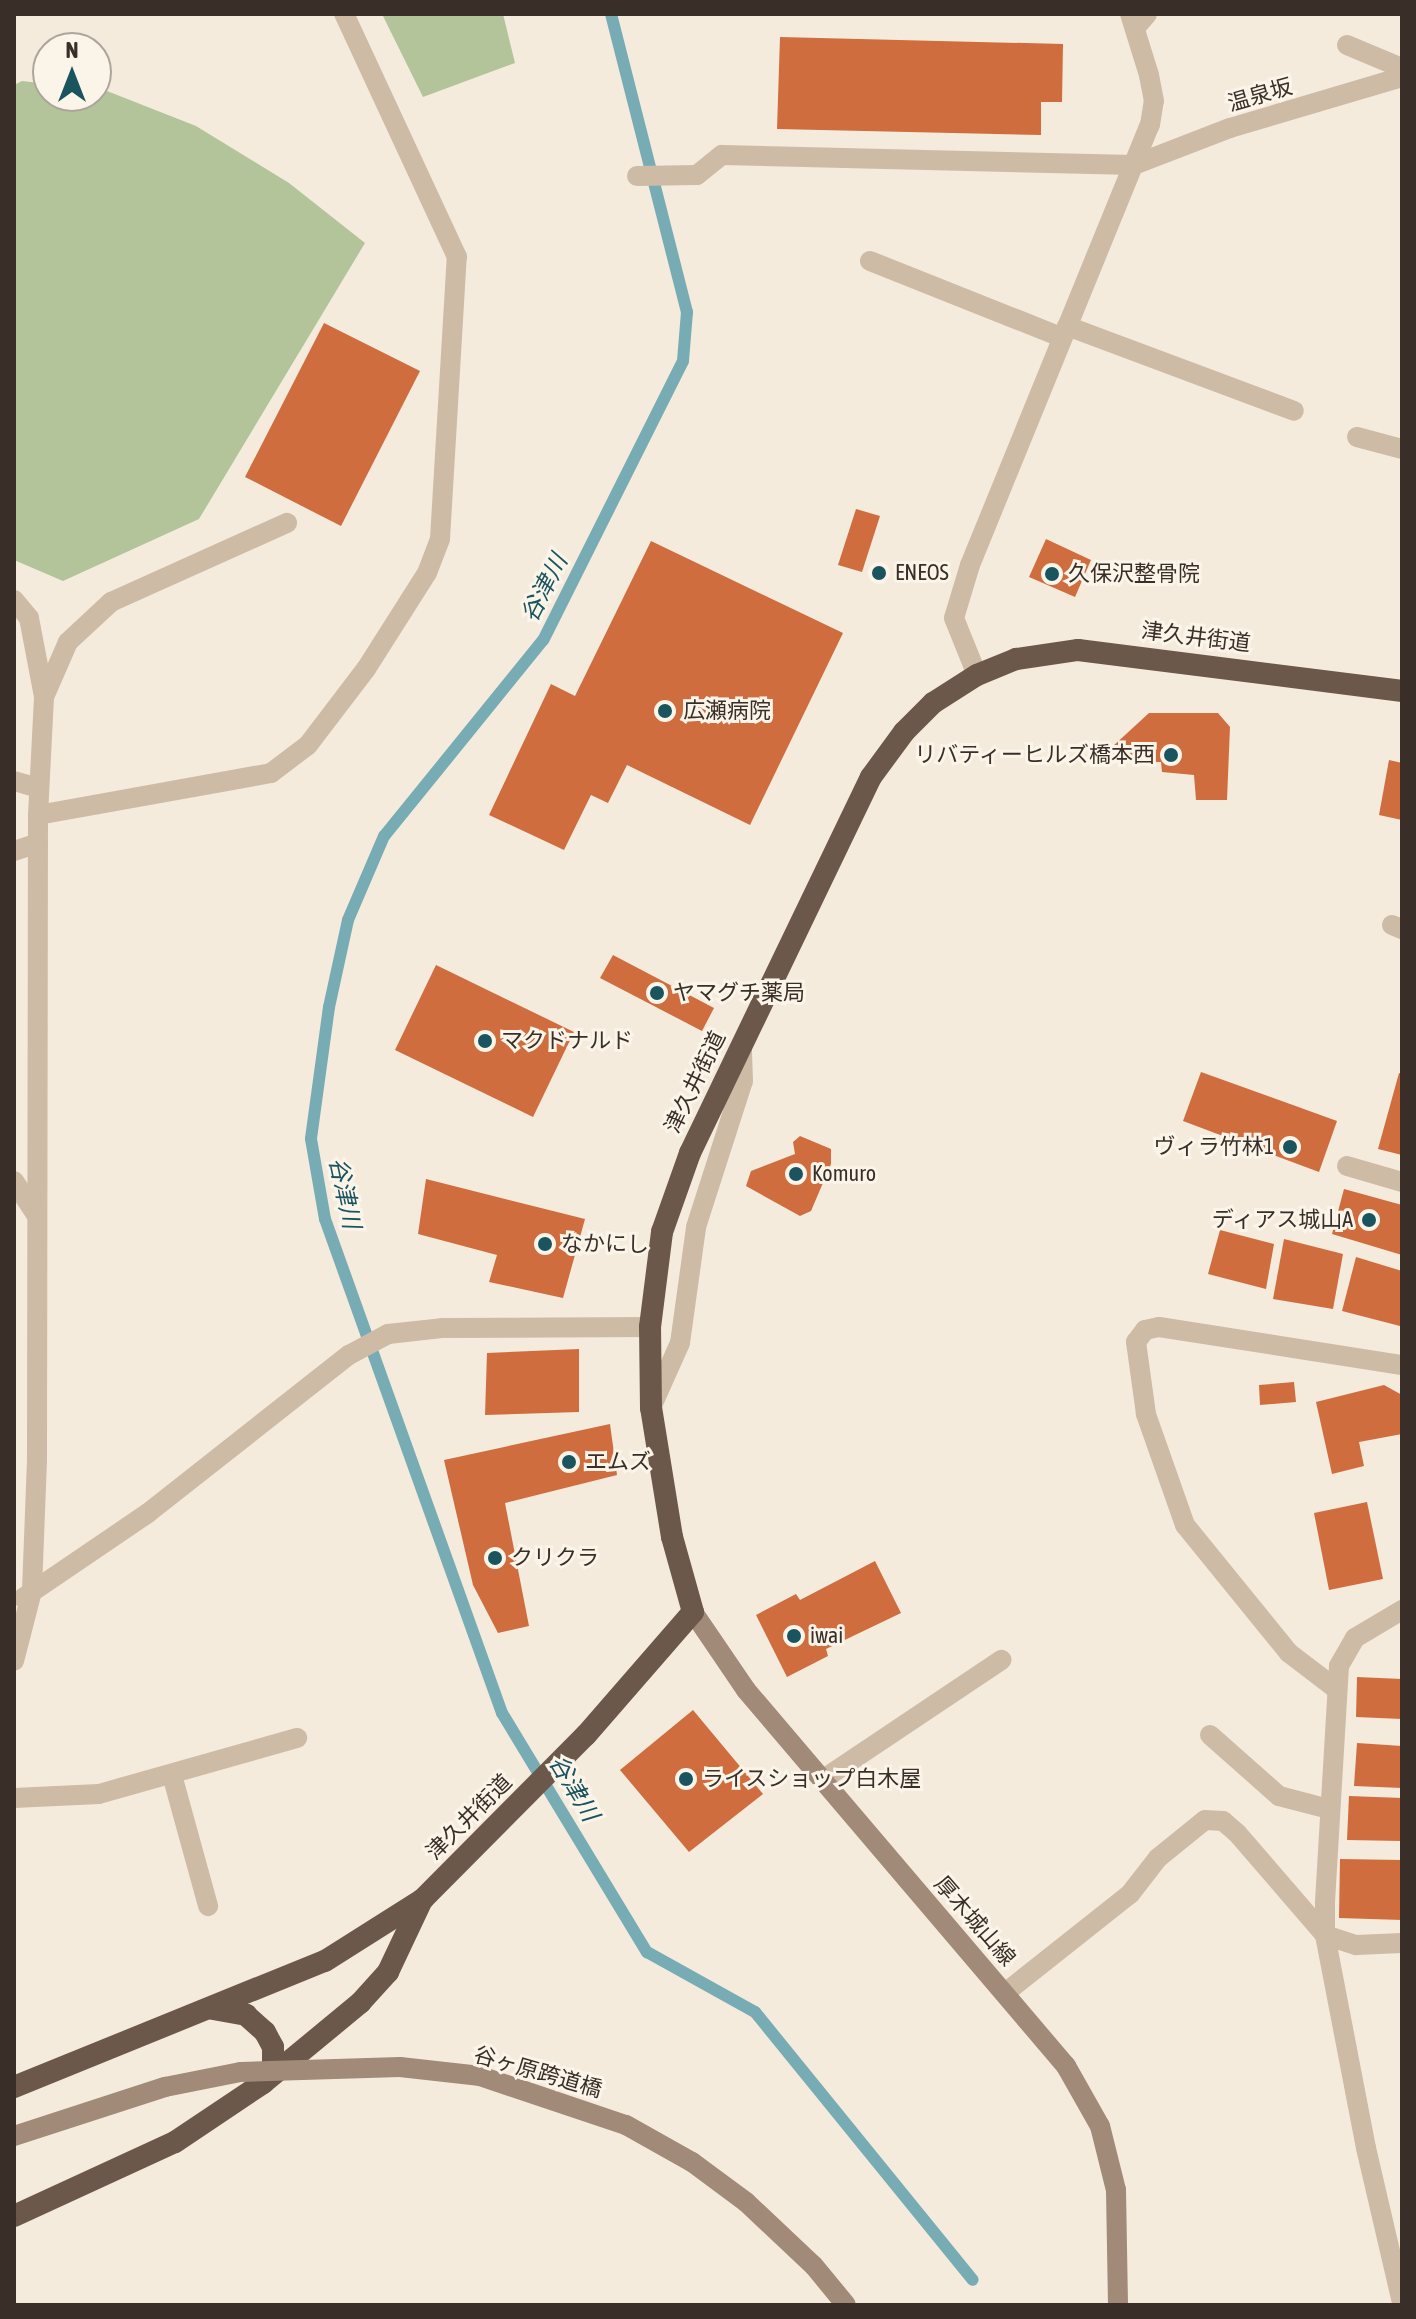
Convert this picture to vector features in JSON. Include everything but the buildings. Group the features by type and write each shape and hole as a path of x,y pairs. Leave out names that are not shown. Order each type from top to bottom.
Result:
{"highway":[{"name":"津久井街道","path":"14,2087 339,1954 423,1899 586,1735 693,1612 672,1537 651,1408 650,1327 662,1232 675,1192 742,1046 871,777 904,732 933,703 977,675 1016,659 1078,650 1402,691"},
{"name":"津久井街道","path":"14,2216 175,2142 263,2083 360,2003 388,1972 423,1899"},
{"path":"208,2009 228,2008 265,2032 273,2047 273,2065 263,2083"}],"main road":[{"name":"厚木城山線","path":"693,1612 746,1690 1066,2066 1100,2126 1116,2190 1118,2305"},
{"name":"谷ヶ原跨道橋","path":"14,2136 165,2087 241,2072 400,2067 480,2076 626,2125 692,2162 746,2202 814,2266 846,2305"}],"street":[{"path":"38,815 271,773 308,745 366,669 427,573 440,539 457,257 344,14"},
{"path":"977,675 954,618 970,565 1134,165 1154,101 1137,19"},
{"path":"1347,45 1402,68"},
{"name":"温泉坂","path":"1134,165 1230,128 1402,77"},
{"path":"637,176 697,175 722,155 1134,165"},
{"path":"870,261 1294,411"},
{"path":"1357,437 1402,449"},
{"path":"44,697 68,642 111,602 287,523"},
{"path":"14,600 29,618 44,697 38,815 32,1591 14,1661"},
{"path":"14,781 39,788"},
{"path":"14,851 38,843"},
{"path":"651,1408 680,1343 696,1227 743,1081 742,1046"},
{"path":"1347,1166 1402,1182"},
{"path":"14,1181 37,1216"},
{"path":"14,1605 148,1513 349,1355 388,1334 442,1328 650,1327"},
{"path":"1335,1688 1279,1642 1185,1525 1146,1414 1136,1342 1145,1330 1159,1327 1402,1365"},
{"path":"1402,1610 1355,1638 1345,1651 1335,1688 1325,1935 1402,2303"},
{"path":"822,1780 1001,1660"},
{"path":"1210,1735 1279,1796 1329,1809"},
{"path":"14,1798 99,1794 297,1738"},
{"path":"172,1775 208,1906"},
{"path":"1005,1993 1130,1894 1167,1849 1205,1820 1223,1821 1237,1833 1325,1935 1356,1945 1402,1943"}],"green space":[{"path":"382,14 503,14 515,63 423,97"},
{"path":"22,81 32,82 32,112 112,112 112,93 196,126 289,183 365,243 199,519 63,581 14,560 14,85"}],"waterway":[{"name":"谷津川","path":"611,14 687,312 683,361 543,640 384,836 348,920 329,1007 311,1139 325,1219 502,1713 647,1952 755,2012 973,2280"}],"place":[{"name":"ENEOS","path":"879,573"},
{"name":"久保沢整骨院","path":"1052,574"},
{"name":"広瀬病院","path":"665,711"},
{"name":"リバティーヒルズ橋本西","path":"1171,755"},
{"name":"ヤマグチ薬局","path":"657,993"},
{"name":"マクドナルド","path":"485,1041"},
{"name":"ヴィラ竹林1","path":"1290,1147"},
{"name":"Komuro","path":"796,1174"},
{"name":"ディアス城山A","path":"1369,1220"},
{"name":"なかにし","path":"545,1244"},
{"name":"エムズ","path":"569,1462"},
{"name":"クリクラ","path":"495,1558"},
{"name":"iwai","path":"794,1636"},
{"name":"ライスショップ白木屋","path":"686,1779"}]}
